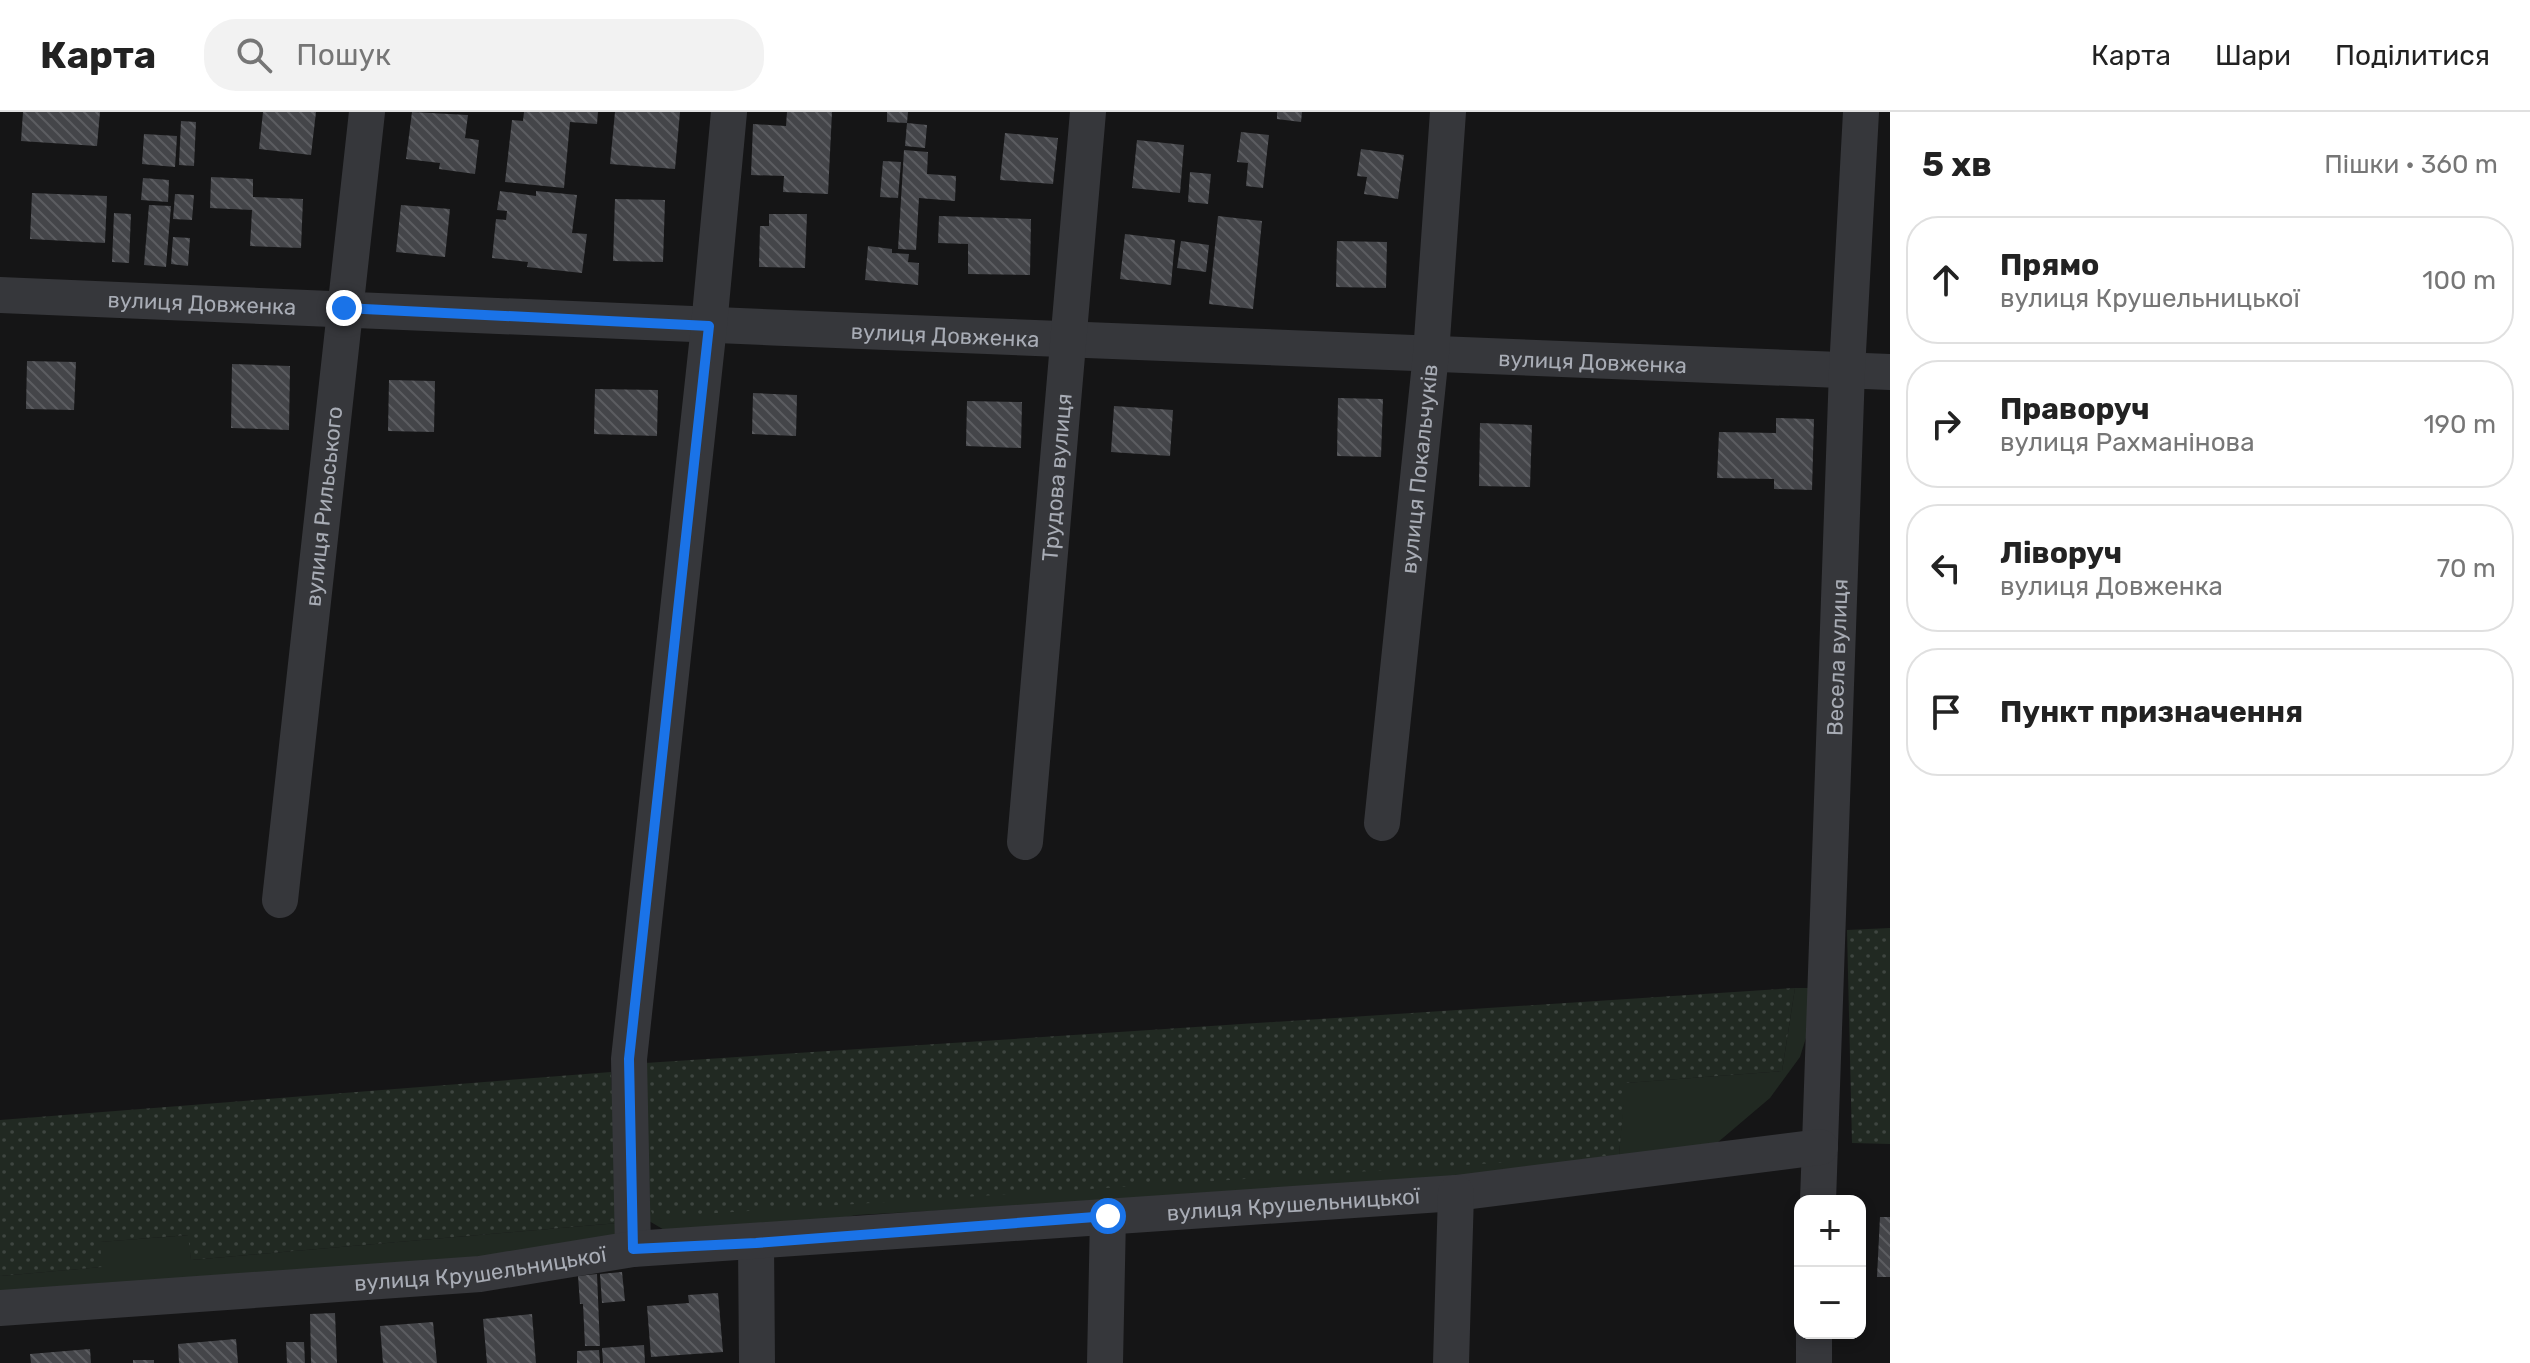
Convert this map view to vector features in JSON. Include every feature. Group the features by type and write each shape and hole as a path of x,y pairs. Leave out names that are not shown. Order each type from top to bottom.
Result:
{"street":[{"name":"вулиця Рильського","path":"280,900 367,112"},
{"path":"633,1249 629,1059 709,326 729,112"},
{"name":"Трудова вулиця","path":"1025,842 1088,112"},
{"name":"вулиця Покальчуків","path":"1382,823 1431,354 1448,112"},
{"name":"Весела вулиця","path":"1818,1195 1847,370 1861,112"},
{"name":"вулиця Довженка","path":"0,295 1067,342 1890,372"},
{"name":"вулиця Крушельницької","path":"0,1308 480,1274 633,1249 1456,1193 1820,1147"},
{"path":"1451,1363 1456,1193"},
{"path":"1105,1363 1108,1216"},
{"path":"756,1243 757,1363"},
{"path":"1814,1339 1814,1363"}],"shaded area":[{"path":"1890,928 1890,1144 1852,1143 1847,930"},
{"path":"1795,988 1811,988 1811,1022 1800,1057 1770,1098 1717,1143 1443,1183 857,1215 771,1231 666,1231 649,1221 637,1095 1619,1155 1625,1083 1782,1071"},
{"path":"1795,988 1782,1071 1626,1083 1619,1155 654,1217 645,1198 645,1063"},
{"path":"611,1072 618,1223 191,1260 188,1235 100,1242 102,1267 0,1276 0,1120"},
{"path":"618,1223 616,1235 541,1254 0,1297 0,1276 101,1267 99,1242 189,1235 191,1260"}],"building":[{"path":"23,112 100,112 97,146 21,141"},
{"path":"263,112 316,112 311,155 259,149"},
{"path":"412,112 468,115 465,138 479,140 475,174 439,169 440,163 406,159"},
{"path":"524,112 598,112 597,124 570,122 564,188 505,182 512,120 523,121"},
{"path":"615,112 680,112 675,169 610,164"},
{"path":"787,112 832,112 828,194 783,192 784,176 751,175 753,124 786,126"},
{"path":"887,112 908,112 907,123 887,122"},
{"path":"1277,112 1302,112 1301,122 1277,119"},
{"path":"181,121 196,122 194,166 179,165"},
{"path":"907,123 927,125 925,148 905,146"},
{"path":"1241,132 1269,135 1263,188 1246,186 1248,163 1237,162"},
{"path":"1005,133 1058,138 1053,184 1000,180"},
{"path":"144,134 177,136 175,167 142,164"},
{"path":"1137,140 1184,145 1180,193 1132,188"},
{"path":"1361,149 1404,155 1398,199 1364,194 1367,177 1357,176"},
{"path":"904,150 928,152 927,174 956,176 955,201 919,198 916,250 898,249"},
{"path":"883,161 901,162 898,198 880,197"},
{"path":"1190,172 1211,174 1208,204 1188,202"},
{"path":"211,177 253,179 253,197 303,199 301,248 250,246 252,210 210,208"},
{"path":"143,178 169,180 168,202 141,200"},
{"path":"500,191 536,196 536,191 577,195 572,233 587,234 582,273 527,267 528,262 492,258 496,219 506,220 507,211 497,210"},
{"path":"32,193 107,196 105,243 30,239"},
{"path":"175,194 194,195 192,220 173,219"},
{"path":"615,199 665,200 663,262 613,261"},
{"path":"149,205 171,206 166,267 144,265"},
{"path":"401,205 450,209 445,257 396,252"},
{"path":"114,213 131,214 129,263 112,262"},
{"path":"769,214 807,214 805,268 759,267 760,226 769,226"},
{"path":"939,216 1031,219 1030,275 968,274 968,244 938,243"},
{"path":"1218,216 1262,221 1253,309 1209,304"},
{"path":"1125,234 1175,240 1171,285 1120,279"},
{"path":"173,237 190,238 188,266 171,264"},
{"path":"1181,241 1209,245 1206,272 1177,268"},
{"path":"1337,241 1387,242 1386,288 1336,287"},
{"path":"868,246 909,254 908,262 919,263 918,285 865,280"},
{"path":"27,361 76,362 74,410 26,409"},
{"path":"232,364 290,366 289,430 231,428"},
{"path":"389,380 435,381 434,432 388,431"},
{"path":"595,389 658,390 657,436 594,434"},
{"path":"753,393 797,395 796,436 752,434"},
{"path":"1338,398 1383,399 1381,457 1337,456"},
{"path":"967,401 1022,402 1021,448 966,446"},
{"path":"1114,406 1173,410 1170,456 1111,452"},
{"path":"1776,418 1814,419 1812,490 1774,489 1774,479 1717,478 1719,432 1776,433"},
{"path":"1480,423 1532,425 1530,487 1479,486"},
{"path":"1880,1217 1890,1217 1890,1277 1877,1277"},
{"path":"622,1272 625,1301 602,1303 600,1274"},
{"path":"597,1274 600,1346 585,1346 578,1276"},
{"path":"718,1293 723,1352 651,1357 647,1306 689,1303 688,1295"},
{"path":"335,1313 337,1363 311,1363 310,1314"},
{"path":"532,1314 536,1363 487,1363 483,1319"},
{"path":"433,1322 437,1363 383,1363 380,1326"},
{"path":"236,1339 238,1363 179,1363 178,1344"},
{"path":"286,1342 304,1342 305,1363 287,1363"},
{"path":"644,1345 645,1363 603,1363 602,1348"},
{"path":"90,1349 91,1363 31,1363 30,1354"},
{"path":"599,1350 600,1363 577,1363 577,1351"},
{"path":"133,1360 154,1360 154,1363 133,1363"}],"route":[{"path":"344,308 709,326 629,1059 633,1249 756,1243 1108,1216"}]}
